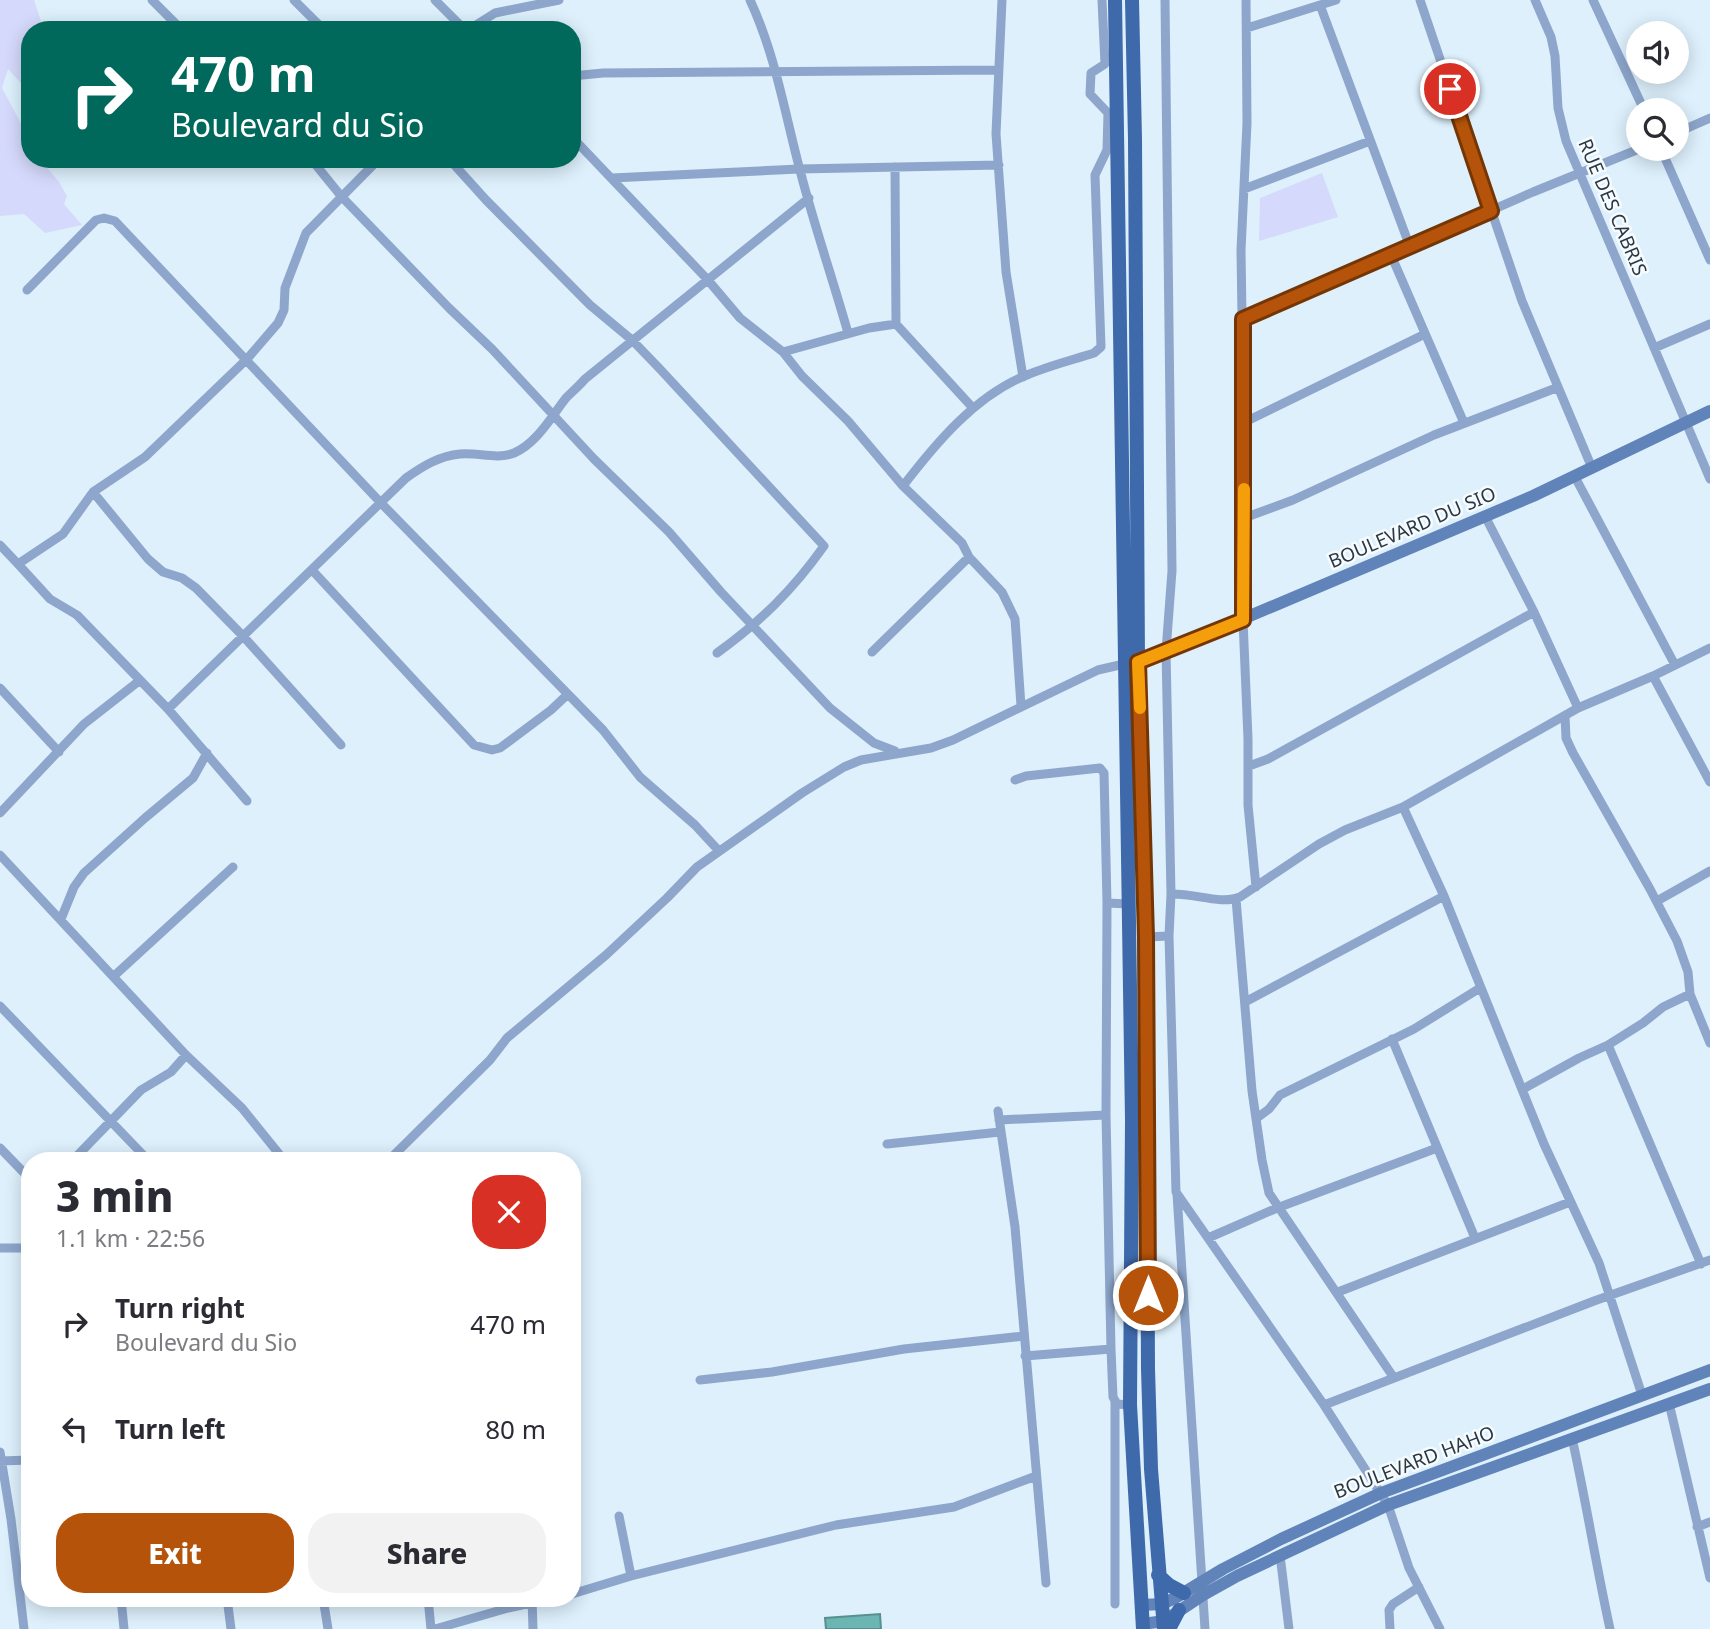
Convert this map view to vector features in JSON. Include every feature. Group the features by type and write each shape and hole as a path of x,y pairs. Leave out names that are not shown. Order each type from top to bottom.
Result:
{"main road":[{"path":"1115,0 1112,146 1131,663 1146,937 1151,1469 1158,1575 1166,1626"},
{"path":"1132,0 1136,218 1129,904 1132,1120 1130,1405 1143,1627 1166,1626 1179,1611"},
{"name":"BOULEVARD DU SIO","path":"1131,663 1243,620 1575,477 1710,411"},
{"name":"BOULEVARD HAHO","path":"1179,1611 1202,1588 1281,1539 1335,1513 1381,1493 1710,1370"},
{"name":"BOULEVARD HAHO","path":"1142,1605 1162,1604 1280,1555 1388,1505 1710,1389"},
{"path":"1335,1513 1343,1526"},
{"path":"1158,1575 1169,1586 1184,1593"}],"street":[{"path":"152,0 173,21"},
{"path":"295,0 315,21"},
{"path":"435,0 457,21"},
{"path":"481,21 495,13 559,0"},
{"path":"750,0 777,73 799,169 848,333"},
{"path":"1002,0 996,134 1006,272 1023,377"},
{"path":"903,486 926,456 972,408 1023,377 1094,353 1101,346 1095,175 1112,146 1108,113 1090,94 1091,74 1105,64 1102,0"},
{"path":"1165,0 1172,571 1166,651 1171,894 1169,936 1176,1192 1205,1629"},
{"path":"1246,0 1247,123 1241,250 1243,620 1248,805 1256,887"},
{"path":"1247,28 1335,0"},
{"path":"1420,0 1522,301 1556,388 1592,468"},
{"name":"RUE DES CABRIS","path":"1535,0 1555,56 1558,108 1566,141 1710,479"},
{"path":"1592,0 1638,98"},
{"path":"1320,5 1410,247"},
{"path":"581,75 998,70"},
{"path":"1689,127 1710,118"},
{"path":"1244,189 1370,141"},
{"path":"581,146 707,279 740,318 783,352 802,376 848,421 903,486 962,543 969,557 1002,592 1013,610 1021,706"},
{"path":"1243,319 1626,154"},
{"path":"1666,161 1710,260"},
{"path":"612,178 799,169 999,165"},
{"path":"895,167 896,324 972,408"},
{"path":"318,168 341,196 594,459 669,532 721,592 839,716 874,743 897,752"},
{"path":"18,564 63,534 93,492 145,457 247,359 278,323 284,310 285,288 306,233 370,168"},
{"path":"457,168 590,305 632,340 824,546 790,592 754,626 718,653"},
{"path":"168,709 406,478 424,465 443,457 462,454 503,456 517,452 537,435 569,395 632,340 809,198"},
{"path":"27,290 96,220 104,218 115,221 381,503 604,730 640,777 695,825 719,851"},
{"path":"1391,256 1464,423"},
{"path":"783,352 848,333 896,324"},
{"path":"1654,348 1710,324"},
{"path":"1243,423 1425,334"},
{"path":"1244,519 1293,500 1464,423 1556,388"},
{"path":"1575,477 1675,665"},
{"path":"93,492 148,559 163,572 182,578 196,589 243,636 341,745"},
{"path":"1485,516 1534,612 1578,708"},
{"path":"0,545 50,598 77,615 168,709 247,800"},
{"path":"872,652 969,557"},
{"path":"312,570 474,745 492,750 500,748 568,694"},
{"path":"1249,766 1268,759 1534,612"},
{"path":"1171,894 1188,893 1215,900 1236,900 1319,844 1345,830 1403,807 1578,708 1710,648"},
{"path":"397,1152 491,1060 507,1038 606,955 697,867 802,793 844,767 861,760 932,748 1098,670 1131,663"},
{"path":"1653,676 1710,782"},
{"path":"0,813 84,724 139,681"},
{"path":"0,688 59,752"},
{"path":"1565,716 1566,738 1573,753 1657,901 1684,955 1690,994 1710,1042"},
{"path":"61,919 84,873 193,778 207,753"},
{"path":"1015,780 1026,776 1102,769 1107,903 1106,1115 1111,1349 1115,1401 1115,1604"},
{"path":"1403,807 1444,896 1479,988 1611,1295 1642,1395"},
{"path":"0,855 186,1055 242,1108 278,1152"},
{"path":"114,976 233,867"},
{"path":"1657,901 1710,871"},
{"path":"1245,1002 1444,896"},
{"path":"1236,900 1257,1118 1269,1193 1394,1378"},
{"path":"1107,903 1129,904"},
{"path":"1146,937 1169,936"},
{"path":"1257,1118 1280,1095 1414,1029 1479,988"},
{"path":"1523,1089 1608,1045 1663,1007 1690,994"},
{"path":"0,1006 141,1152"},
{"path":"1392,1038 1475,1238"},
{"path":"1324,1405 1611,1295 1706,1262 1608,1045"},
{"path":"81,1152 141,1090 171,1072 186,1055"},
{"path":"1046,1583 1015,1227 999,1115 1106,1115"},
{"path":"887,1144 1000,1132"},
{"path":"0,1148 21,1170"},
{"path":"1208,1238 1277,1208 1437,1148"},
{"path":"1176,1192 1324,1405 1381,1493 1388,1505 1409,1568 1440,1629"},
{"path":"1338,1292 1570,1202"},
{"path":"0,1248 21,1248"},
{"path":"699,1380 772,1372 904,1349 1024,1336"},
{"path":"1025,1356 1111,1349"},
{"path":"1115,1401 1117,1404 1130,1405"},
{"path":"1669,1404 1710,1578"},
{"path":"1572,1437 1593,1551 1611,1629"},
{"path":"0,1452 21,1604"},
{"path":"0,1461 21,1460"},
{"path":"581,1591 631,1576 836,1525 954,1507 1037,1476"},
{"path":"619,1516 631,1576"},
{"path":"1697,1527 1710,1522"},
{"path":"1280,1555 1289,1629"},
{"path":"1390,1629 1389,1610 1419,1587"},
{"path":"21,1607 24,1629"},
{"path":"122,1607 124,1629"},
{"path":"228,1607 231,1629"},
{"path":"324,1607 328,1629"},
{"path":"429,1607 433,1629 509,1607"},
{"path":"533,1607 533,1629"}],"shaded area":[{"path":"0,0 34,0 41,21 21,21 21,83 8,69 2,88 21,123 21,168 47,168 67,196 64,204 82,225 45,233 24,214 0,216"},
{"path":"1322,173 1338,217 1259,241 1260,198"},
{"path":"880,1614 881,1629 826,1629 825,1618"}],"slow traffic":[{"path":"1140,708 1138,662 1243,620 1244,489"}],"route":[{"path":"1148,1295 1146,937 1138,662 1243,620 1243,319 1491,211 1450,89"}]}
